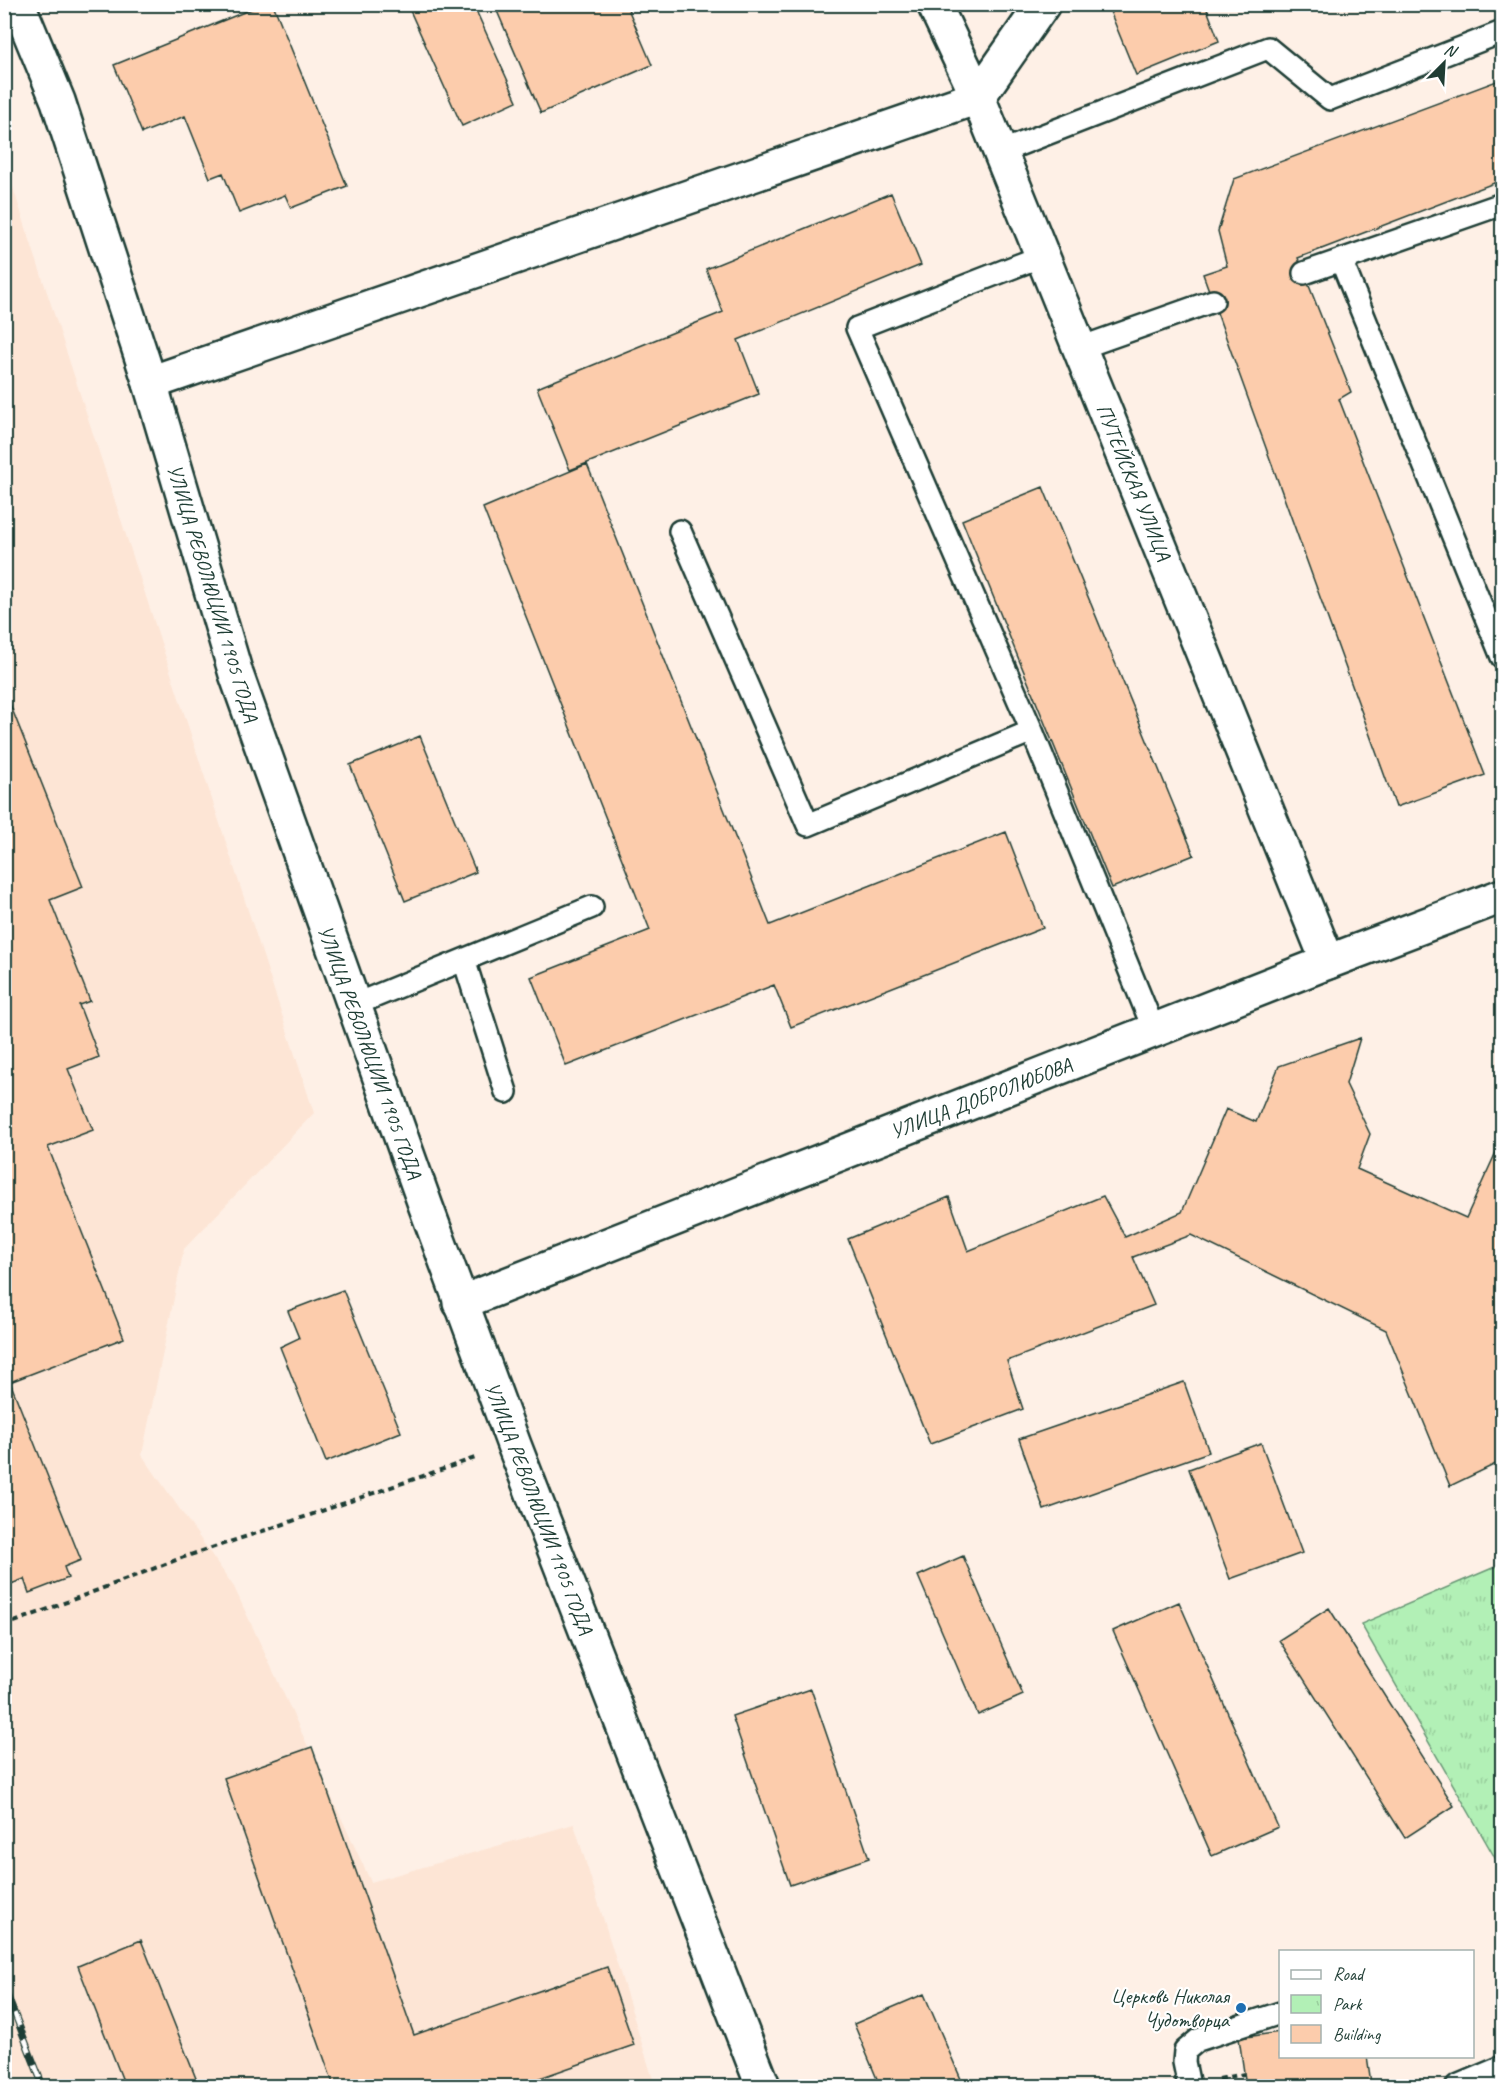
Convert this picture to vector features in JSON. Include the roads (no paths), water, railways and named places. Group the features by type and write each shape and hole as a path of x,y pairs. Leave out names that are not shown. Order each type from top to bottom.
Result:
{"street":[{"name":"УЛИЦА РЕВОЛЮЦИИ 1905 ГОДА","path":"18,4 58,101 150,383 236,674 460,1303 763,2086"},
{"name":"ПУТЕЙСКАЯ УЛИЦА","path":"934,4 978,97 1328,962"},
{"path":"150,383 978,97 1043,4"},
{"name":"УЛИЦА ДОБРОЛЮБОВА","path":"460,1303 1328,962 1503,896"}],"lane":[{"path":"1000,152 1268,48 1330,99 1503,32"},
{"path":"1304,273 1503,204"},
{"path":"1042,255 857,328 1032,731 1154,1030"},
{"path":"1341,260 1501,648"},
{"path":"1080,348 1213,301"},
{"path":"680,531 808,825 1032,731"},
{"path":"354,1005 592,907"},
{"path":"464,960 506,1092"},
{"path":"1189,2086 1184,2062 1185,2051 1198,2040 1279,2014"},
{"path":"1457,2086 1503,2067"}],"railway":[{"path":"4,1987 43,2086"}],"place":[{"name":"Церковь Николая Чудотворца","path":"1241,2008"}]}
